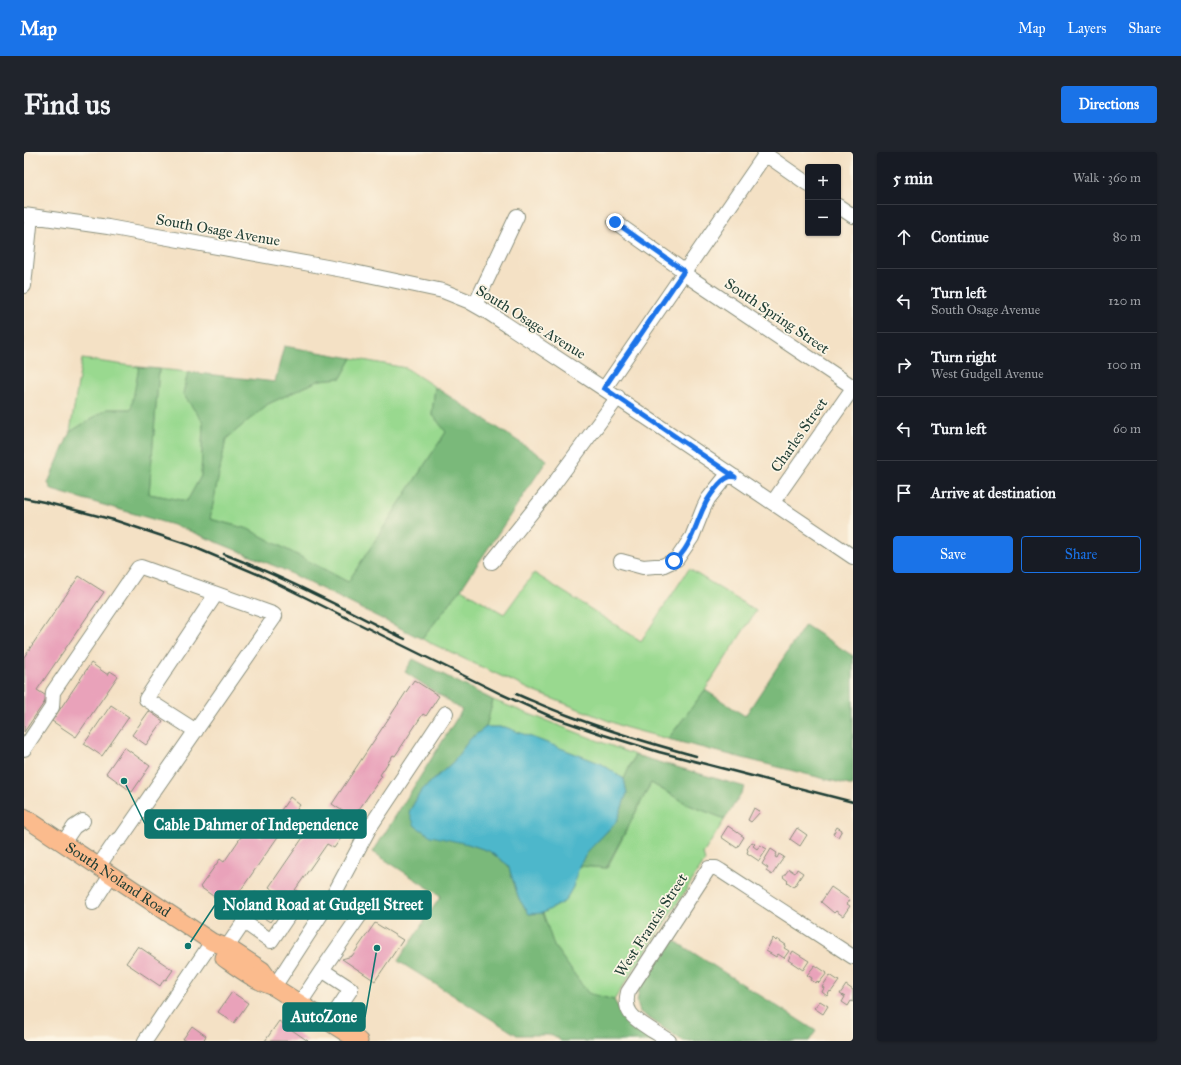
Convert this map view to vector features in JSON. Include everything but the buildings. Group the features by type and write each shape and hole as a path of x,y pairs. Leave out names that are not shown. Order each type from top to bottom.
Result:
{"main road":[{"name":"South Noland Road","path":"24,817 105,871 220,944 221,957 251,978 274,987 359,1041"}],"street":[{"path":"604,388 766,153 805,182"},
{"path":"841,208 853,216"},
{"path":"24,286 27,215"},
{"name":"South Osage Avenue","path":"27,215 108,227 354,272 443,291 489,313 604,388 853,557"},
{"path":"475,305 517,216"},
{"name":"South Spring Street","path":"615,222 683,272 853,388"},
{"name":"Charles Street","path":"773,502 853,388"},
{"path":"492,562 551,488 618,398"},
{"path":"621,561 643,567 662,566 677,559 692,536 708,499 724,479 728,477 735,477"},
{"path":"24,749 52,707 53,692 138,568 141,567 275,616 121,838 115,842 93,903"},
{"path":"196,731 146,699 216,594"},
{"path":"274,987 333,896 370,827 446,713"},
{"path":"63,843 74,827 83,821"},
{"name":"West Francis Street","path":"669,1041 634,1018 627,1006 626,999 628,992 707,870 712,867 721,871 853,957"},
{"path":"300,1003 363,911"},
{"path":"145,1041 220,944 244,922 272,941 288,916"},
{"path":"322,970 350,989 328,1022"}],"green space":[{"path":"284,346 352,358 341,378 320,380 268,404 226,439 210,519 248,529 348,582 446,432 432,414 435,387 547,460 461,589 422,639 282,569 180,527 52,490 48,483 70,432 107,409 131,409 139,367 159,369 149,494 187,501 201,476 203,422 183,394 188,372 275,382"},
{"path":"352,358 406,368 435,387 432,414 446,432 348,582 248,529 210,519 226,439 268,404 320,380 341,378"},
{"path":"82,359 139,367 132,409 107,409 70,432"},
{"path":"159,369 188,372 183,394 203,422 201,476 187,501 149,494"},
{"path":"689,569 756,611 705,690 668,739 624,727 533,691 422,639 461,589 504,614 534,573 641,641"},
{"path":"805,625 853,656 853,786 668,739 705,690 745,716"},
{"path":"413,659 493,700 486,727 470,739 453,762 421,791 409,812 468,844 489,851 508,865 519,899 529,914 543,913 554,946 588,993 614,1000 624,1017 656,1041 561,1041 553,1035 517,1035 398,961 441,896 373,852 462,710 405,672"},
{"path":"493,700 635,755 624,779 602,764 505,727 486,727"},
{"path":"635,755 745,787 725,819 689,805 651,783 606,868 579,866 589,850 617,821 627,793 624,779"},
{"path":"651,783 689,805 725,819 703,854 705,861 614,1000 588,993 554,946 543,913 565,901 573,887 579,866 607,868"},
{"path":"670,938 816,1031 809,1041 683,1041 640,1012 637,1002 639,990"}],"water":[{"path":"486,727 505,727 602,764 624,779 627,793 617,821 589,850 579,866 573,887 565,901 543,913 529,914 519,899 508,865 489,851 468,844 431,836 415,826 409,812 421,791 453,762 470,739"}],"railway":[{"path":"24,498 114,520 189,545 262,576 501,694 552,717 659,752 853,802"},
{"path":"224,554 293,584 405,639"},
{"path":"516,694 554,710 599,726 696,756"}],"place":[{"name":"Cable Dahmer of Independence","path":"124,781"},
{"name":"Noland Road at Gudgell Street","path":"188,946"},
{"name":"AutoZone","path":"377,948"}],"route":[{"path":"615,222 684,271 604,388 735,477 731,476 724,479 708,499 686,547 674,561"}]}
